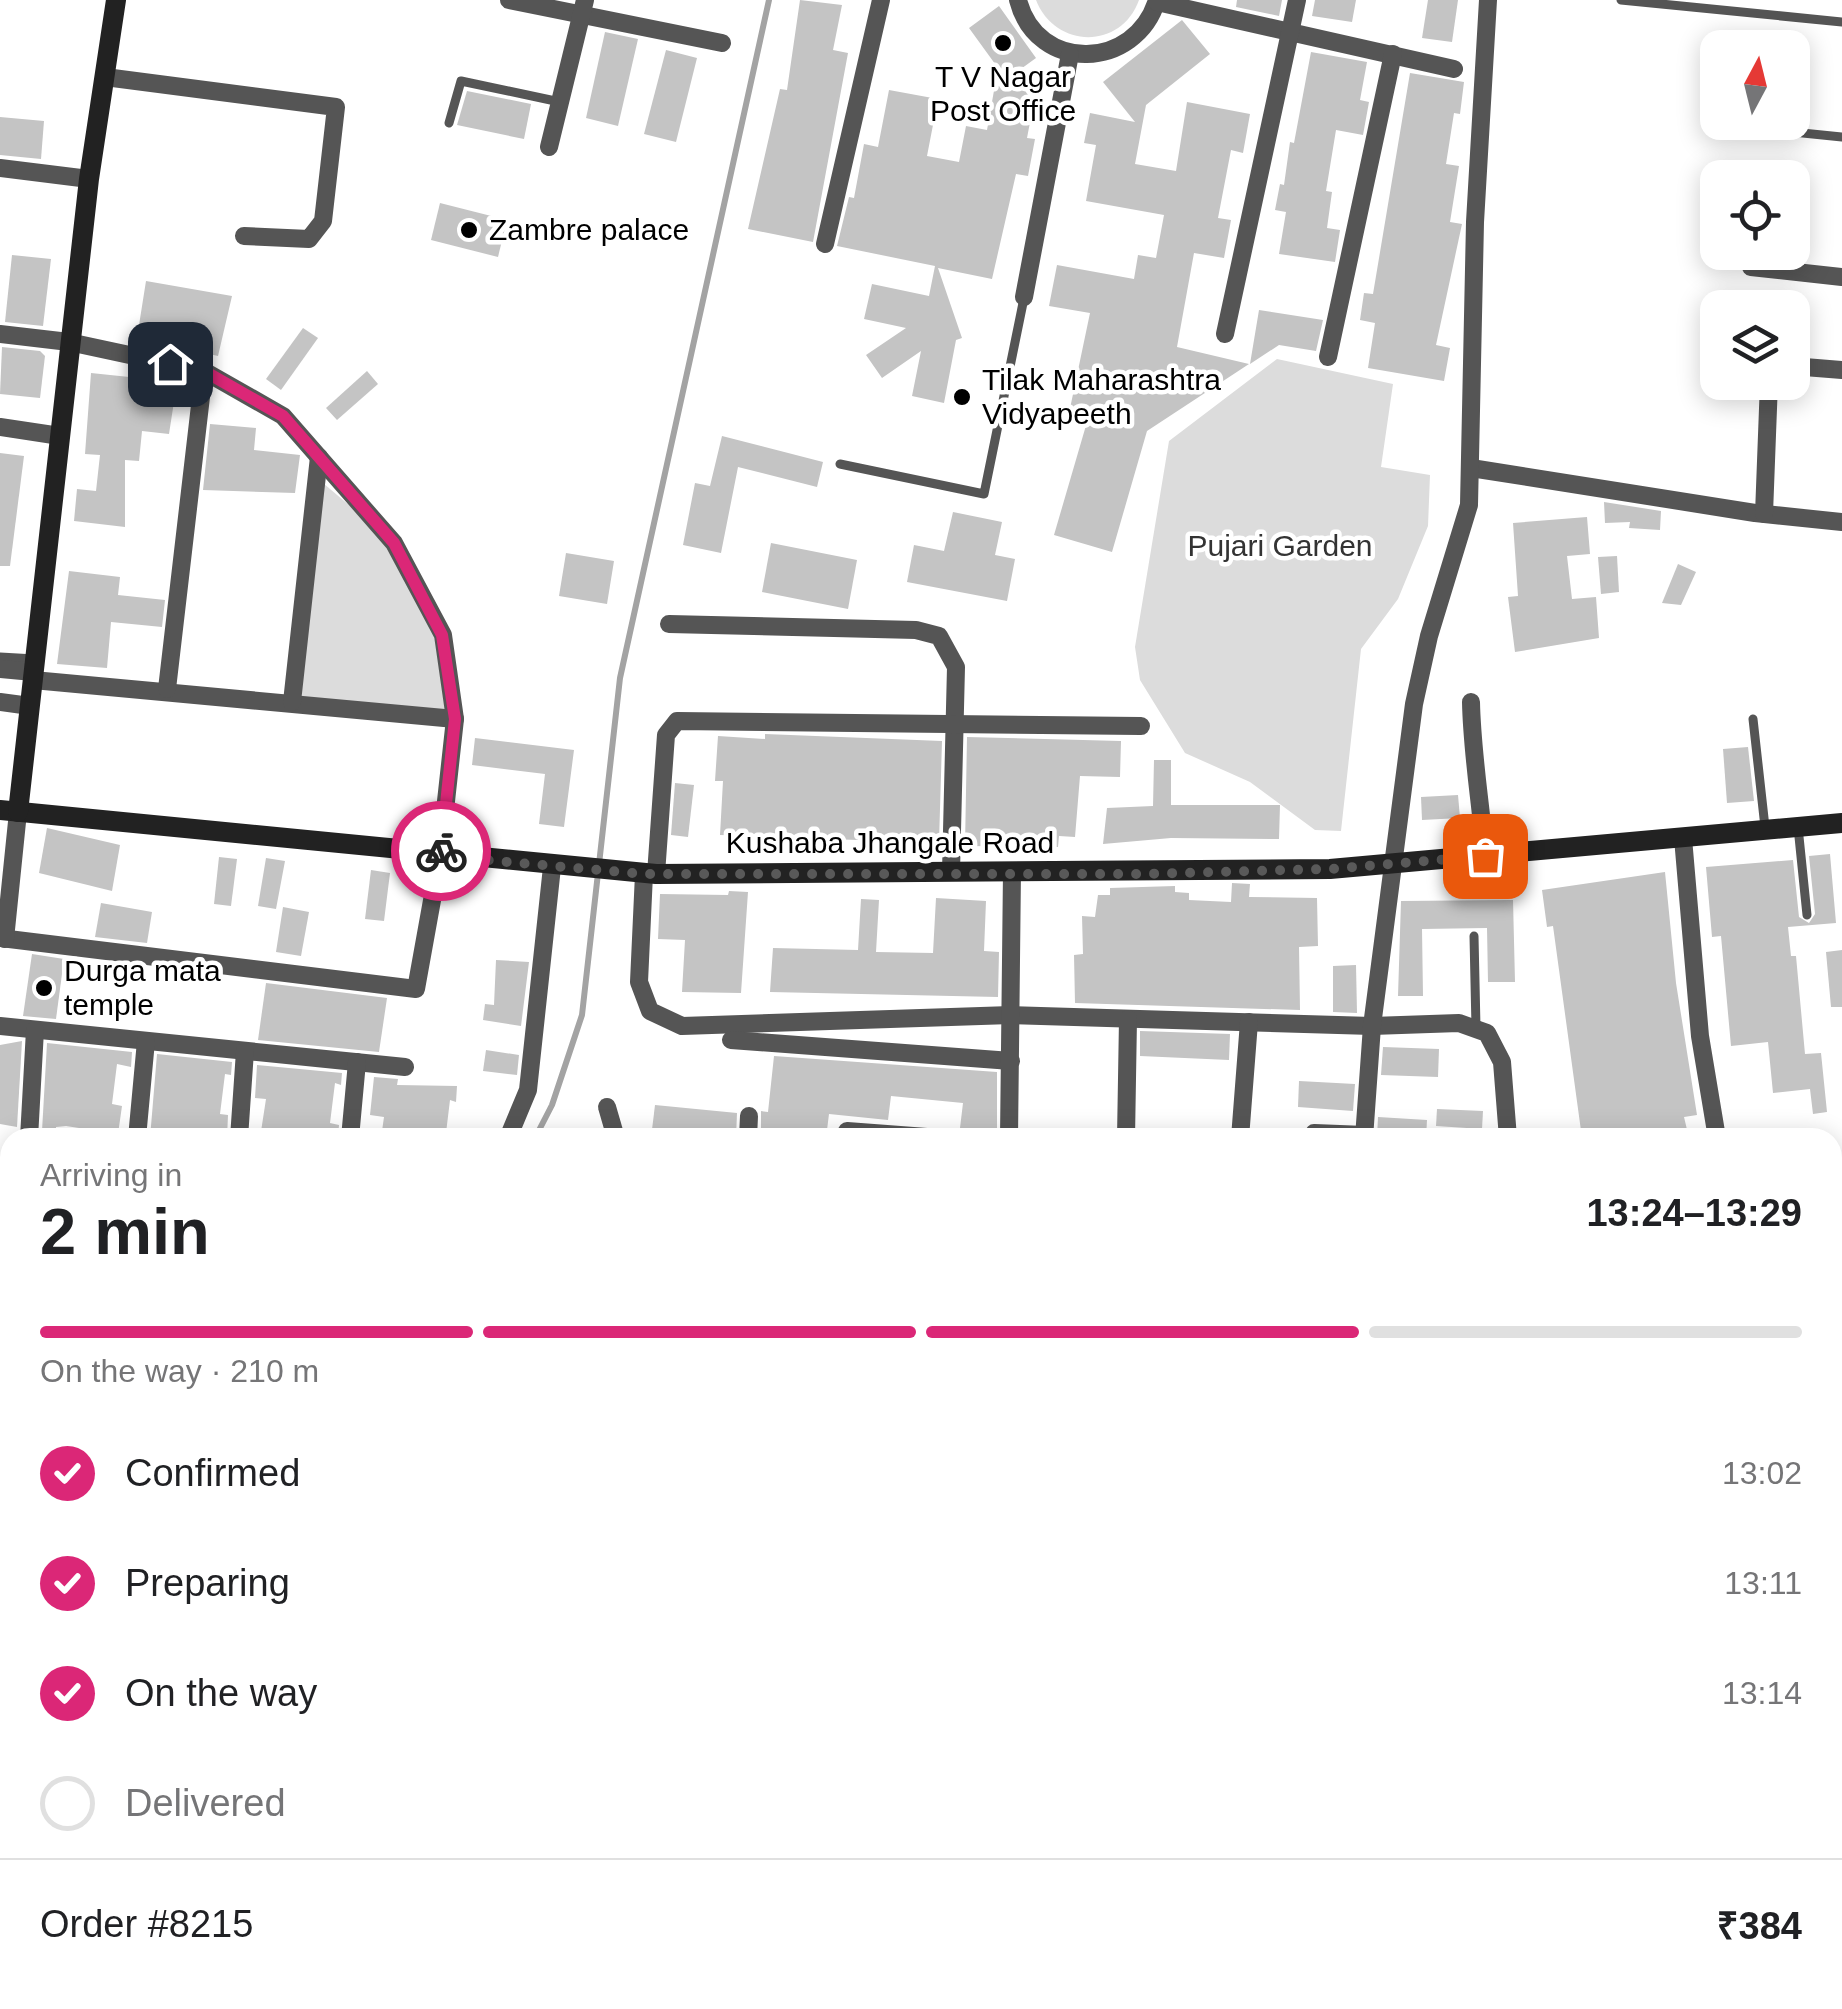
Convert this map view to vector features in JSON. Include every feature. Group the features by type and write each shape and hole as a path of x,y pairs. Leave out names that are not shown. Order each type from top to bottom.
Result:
{"street":[{"path":"0,334 69,342 204,371 283,416 394,543 442,635 455,719 440,856 416,988 2,938 9,811 30,706 69,342 116,0"},
{"path":"509,0 584,6 722,43"},
{"path":"825,244 881,0"},
{"path":"1018,0 1035,32 1070,54 1098,55 1124,46 1145,28 1157,1 1454,69"},
{"path":"1225,334 1297,0"},
{"path":"1365,1128 1372,1026 1414,704 1428,636 1469,505 1475,222 1488,0"},
{"path":"549,147 584,6"},
{"path":"1024,297 1070,54"},
{"path":"1328,357 1393,54"},
{"path":"104,78 336,107 323,221 316,234 308,239 244,236"},
{"path":"0,168 89,178"},
{"path":"1776,270 1842,278"},
{"path":"1810,367 1842,370"},
{"path":"167,690 204,371"},
{"path":"1764,514 1768,400"},
{"path":"0,427 60,436"},
{"path":"292,702 319,458"},
{"path":"1470,468 1764,514 1842,522"},
{"path":"668,624 916,630 939,636 956,668 951,872"},
{"path":"0,669 455,719"},
{"path":"0,702 30,706"},
{"path":"1472,702 1472,758 1480,780 1485,856"},
{"path":"1141,726 677,721 666,735 643,873 639,982 650,1011 682,1026 1011,1015 1372,1026 1459,1024 1487,1033 1502,1062 1507,1128"},
{"name":"Kushaba Jhangale Road","path":"9,811 643,873 1140,874 1391,865 1842,823"},
{"path":"1683,838 1700,1036 1715,1128"},
{"path":"512,1128 528,1090 561,867"},
{"path":"1008,1128 1012,871"},
{"path":"1126,1128 1128,1019"},
{"path":"1241,1128 1249,1022"},
{"path":"0,1026 405,1067"},
{"path":"29,1128 35,1030"},
{"path":"731,1040 1010,1061"},
{"path":"137,1128 146,1041"},
{"path":"241,1128 246,1051"},
{"path":"351,1128 356,1062"},
{"path":"606,1107 613,1128"},
{"path":"748,1128 749,1116"}],"lane":[{"path":"1622,0 1731,6 1842,22"},
{"path":"449,122 461,81 560,102"},
{"path":"1810,134 1842,137"},
{"path":"840,464 984,494 1024,297"},
{"path":"0,657 34,670"},
{"path":"1754,720 1766,830"},
{"path":"1798,827 1807,915"},
{"path":"1474,936 1476,1029"}],"green space":[{"path":"1036,0 1139,0 1118,28 1088,37 1058,28"},
{"name":"Pujari Garden","path":"1277,359 1393,384 1381,467 1430,475 1428,526 1398,599 1361,649 1341,831 1315,830 1250,782 1185,753 1140,680 1135,647 1169,441"},
{"path":"317,478 394,543 434,633 448,711 301,703"}],"building":[{"path":"800,0 842,5 833,50 848,53 813,242 748,229 780,89 787,90"},
{"path":"1237,0 1282,0 1279,16 1236,7"},
{"path":"1315,0 1356,0 1352,22 1312,16"},
{"path":"1428,0 1458,0 1452,42 1422,38"},
{"path":"999,6 1036,58 1000,84 1036,91 1027,138 1035,139 1028,176 1016,174 992,279 938,268 962,338 956,340 944,403 912,396 921,351 882,378 866,355 906,328 864,319 872,284 929,296 935,266 837,246 849,197 854,198 864,144 878,147 889,90 938,99 927,156 959,162 966,126 987,130 998,68 969,28"},
{"path":"1182,20 1210,54 1146,105 1135,164 1176,171 1187,102 1250,114 1243,153 1231,150 1218,218 1231,220 1224,258 1194,253 1177,347 1249,364 1147,431 1112,552 1054,535 1087,422 1068,418 1090,313 1049,306 1057,265 1134,279 1138,255 1156,258 1164,215 1086,201 1096,145 1084,143 1090,113 1135,122 1103,82"},
{"path":"605,32 638,39 618,126 586,118"},
{"path":"666,50 697,58 676,142 644,134"},
{"path":"1311,52 1367,62 1360,100 1369,102 1363,135 1336,130 1326,191 1332,192 1327,228 1340,230 1335,262 1279,254 1286,212 1275,210 1280,184 1284,185 1290,142 1294,143"},
{"path":"1410,73 1464,82 1460,114 1454,113 1446,164 1459,166 1450,222 1462,224 1436,345 1450,348 1444,381 1368,368 1375,323 1360,320 1364,293 1373,294"},
{"path":"467,91 531,104 524,139 457,125"},
{"path":"0,117 44,121 41,159 0,155"},
{"name":"Zambre palace","path":"440,203 507,220 498,257 431,240"},
{"path":"12,255 51,259 43,326 5,322"},
{"path":"146,281 232,296 218,356 170,345 170,349 136,344"},
{"path":"1259,310 1323,320 1316,351 1279,345 1250,364"},
{"path":"303,328 318,338 281,390 266,379"},
{"path":"2,347 40,351 45,356 40,398 0,394"},
{"path":"367,371 378,384 337,420 326,408"},
{"path":"91,373 177,382 169,434 142,431 139,461 125,460 125,527 74,521 77,489 96,491 100,455 85,454"},
{"path":"210,424 256,428 254,450 300,455 295,493 203,490"},
{"path":"722,436 823,462 817,487 738,467 721,553 683,545 695,483 710,486"},
{"path":"0,453 24,456 10,566 0,566"},
{"path":"1604,502 1661,511 1660,530 1629,528 1630,522 1605,523"},
{"path":"953,512 1002,522 995,555 1015,559 1007,601 907,582 914,545 944,551"},
{"path":"1587,517 1590,554 1567,556 1572,599 1596,597 1599,638 1515,652 1508,597 1518,596 1513,523"},
{"path":"771,543 857,560 848,609 762,592"},
{"path":"566,553 614,561 607,604 559,596"},
{"path":"1617,556 1619,592 1601,594 1598,557"},
{"path":"1678,564 1696,572 1681,605 1662,603"},
{"path":"69,571 120,577 118,595 165,600 162,627 111,622 107,668 57,664"},
{"path":"765,734 942,741 939,843 720,835 723,781 715,781 718,736 765,739"},
{"path":"967,737 1121,741 1120,777 1080,776 1075,837 1059,836 1058,847 965,846"},
{"path":"475,738 574,750 564,827 539,824 545,774 472,765"},
{"path":"1748,747 1754,801 1727,803 1723,749"},
{"path":"1154,760 1171,760 1171,805 1280,805 1279,839 1171,838 1103,844 1107,808 1153,806"},
{"path":"675,783 694,785 688,837 671,835"},
{"path":"1458,795 1460,818 1422,820 1421,797"},
{"path":"47,828 120,845 112,891 39,873"},
{"path":"1830,854 1836,923 1788,927 1791,956 1796,956 1805,1054 1821,1053 1827,1112 1813,1114 1810,1089 1773,1093 1768,1042 1731,1046 1721,936 1712,937 1706,867 1793,860 1799,917 1809,923 1815,914 1809,856"},
{"path":"219,857 237,859 231,906 214,904"},
{"path":"266,858 285,861 276,909 258,906"},
{"path":"371,870 390,873 384,921 365,919"},
{"path":"1665,872 1676,983 1697,1115 1684,1117 1687,1128 1581,1128 1553,926 1547,927 1542,890"},
{"path":"1232,883 1250,884 1249,897 1317,898 1318,946 1299,947 1300,1010 1075,1003 1074,955 1083,954 1082,916 1095,917 1098,895 1110,895 1110,888 1175,886 1175,892 1189,893 1189,900 1231,902"},
{"path":"729,891 748,892 741,993 682,992 685,940 658,939 660,894 728,895"},
{"path":"936,898 986,901 984,951 999,952 998,997 770,992 773,948 858,950 861,899 879,900 876,952 933,953"},
{"path":"1513,900 1515,982 1488,982 1487,928 1422,929 1423,996 1398,996 1401,901"},
{"path":"101,903 152,912 147,943 95,937"},
{"path":"283,907 309,912 301,956 276,952"},
{"path":"1842,950 1842,1007 1831,1007 1826,952"},
{"name":"Durga mata temple","path":"32,954 64,959 56,1019 23,1016"},
{"path":"496,960 529,962 521,1026 483,1020 485,1004 494,1005"},
{"path":"1356,965 1357,1013 1333,1012 1333,966"},
{"path":"266,983 387,998 379,1052 258,1040"},
{"path":"1140,1031 1230,1034 1229,1060 1140,1056"},
{"path":"22,1041 17,1127 0,1124 0,1045"},
{"path":"47,1043 132,1052 131,1067 117,1064 112,1104 122,1106 119,1128 42,1128"},
{"path":"1383,1047 1439,1049 1438,1077 1381,1075"},
{"path":"486,1050 519,1055 517,1075 483,1071"},
{"path":"157,1054 232,1062 231,1075 225,1074 220,1114 228,1115 227,1128 151,1128"},
{"path":"774,1056 997,1072 997,1128 960,1128 963,1103 891,1096 888,1120 829,1114 827,1128 761,1128 761,1111 768,1112"},
{"path":"257,1065 342,1073 341,1085 335,1083 330,1123 339,1128 262,1128 266,1099 255,1098"},
{"path":"374,1077 398,1079 397,1085 457,1086 456,1102 450,1100 447,1128 382,1128 384,1117 370,1115"},
{"path":"1299,1081 1355,1084 1353,1111 1298,1107"},
{"path":"655,1105 737,1113 736,1128 652,1128"},
{"path":"1437,1109 1483,1111 1482,1128 1436,1126"},
{"path":"1378,1117 1427,1120 1427,1128 1377,1128"}],"waterway":[{"path":"540,1128 552,1105 582,1015 620,678 769,0"}],"way so far":[{"path":"441,851 440,856 644,874 1140,874 1330,869 1485,856"}],"place":[{"name":"T V Nagar Post Office","path":"1003,43"},
{"name":"Zambre palace","path":"469,230"},
{"name":"Tilak Maharashtra Vidyapeeth","path":"962,397"},
{"name":"Durga mata temple","path":"44,988"}],"route":[{"path":"170,364 204,371 283,416 394,543 442,635 455,719 441,851"}]}
